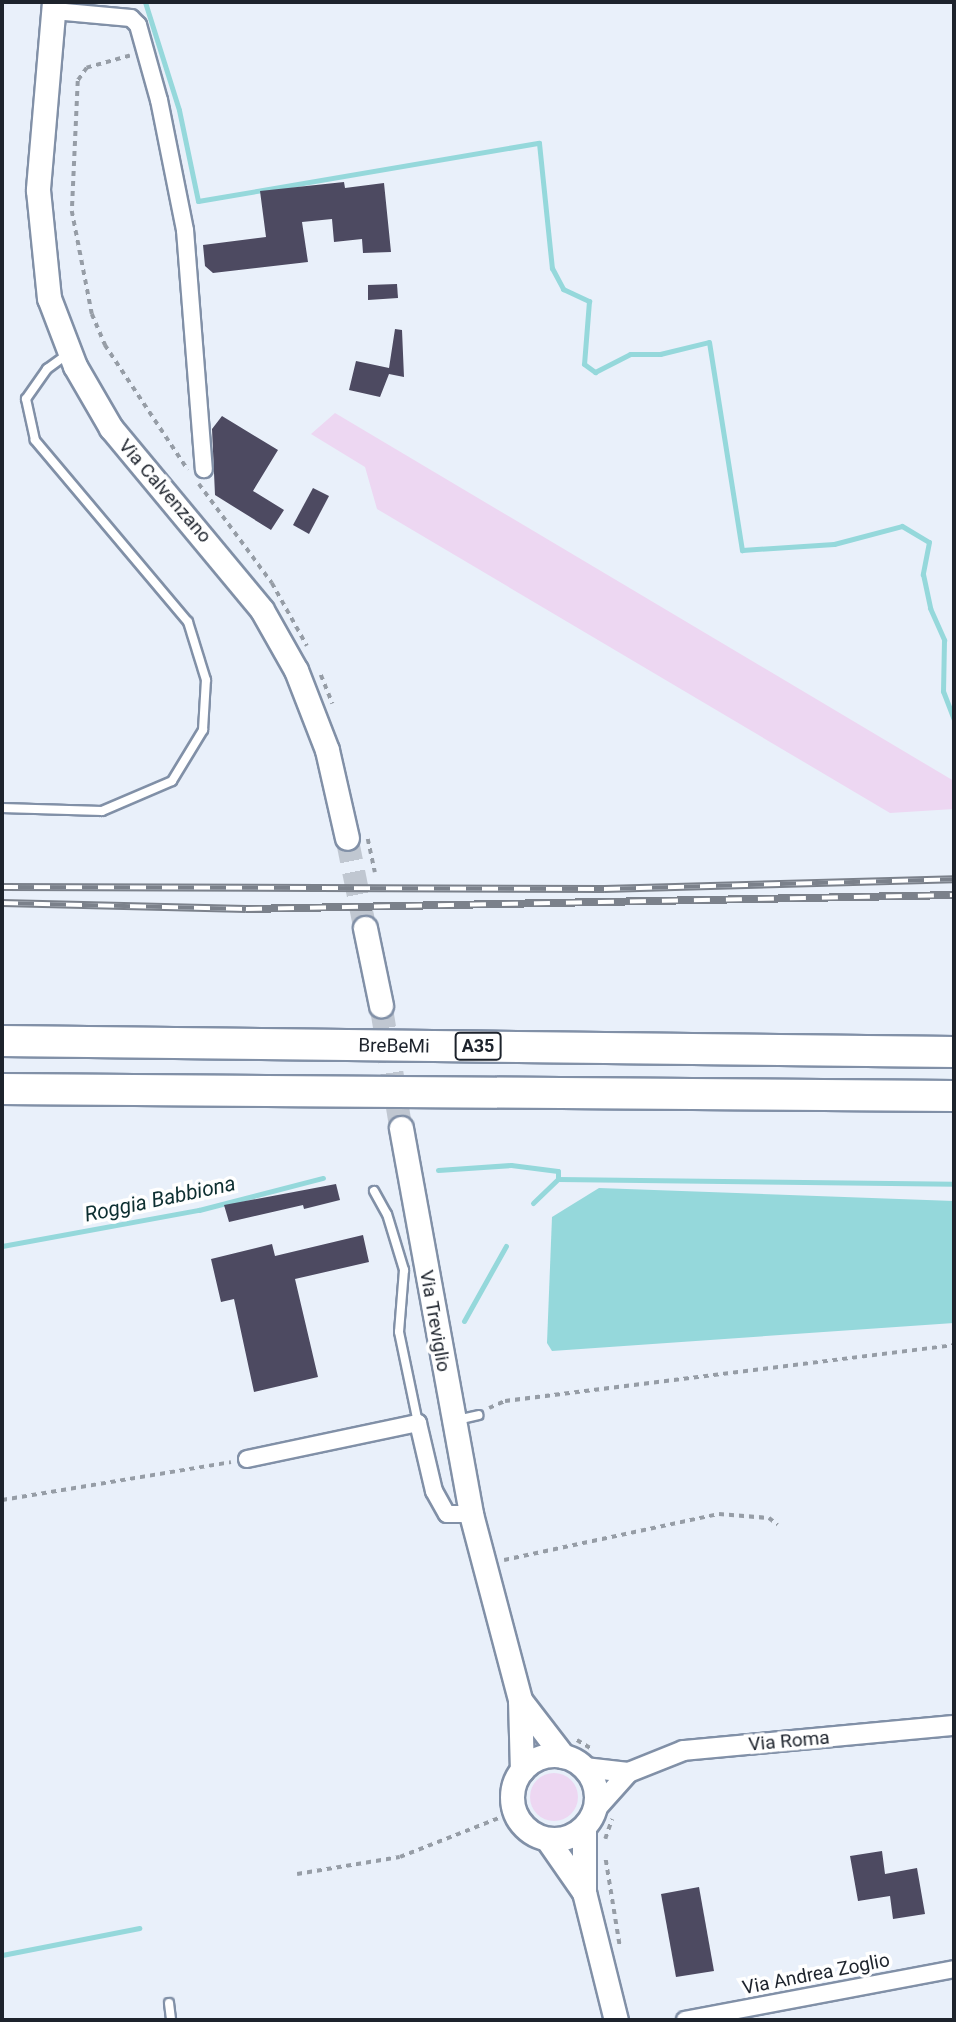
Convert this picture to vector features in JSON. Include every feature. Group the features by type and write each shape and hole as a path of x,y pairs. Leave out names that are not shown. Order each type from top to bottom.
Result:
{"highway":[{"name":"BreBeMi","path":"2,1041 954,1052"},
{"path":"2,1089 954,1096"}],"main road":[{"name":"Via Calvenzano","path":"54,6 39,136 39,229 49,298 70,352 111,428 262,610 313,706 340,796 347,838"},
{"path":"365,928 381,1005"},
{"name":"Via Treviglio","path":"401,1128 471,1514 497,1565 520,1700 522,1770 512,1797 514,1812"},
{"name":"Via Treviglio","path":"520,1700 568,1747 591,1760"},
{"path":"522,1770 540,1757 568,1747"},
{"path":"584,1892 598,1816 591,1760"},
{"path":"514,1812 533,1834 547,1839 573,1835 598,1816"},
{"path":"547,1839 584,1892 616,2020"}],"street":[{"path":"54,6 131,18 138,25 162,113 185,230 205,469"},
{"path":"247,1459 418,1423 434,1491 447,1514 471,1514"},
{"name":"Via Roma","path":"598,1816 628,1772 684,1750 954,1725"},
{"name":"Via Roma","path":"591,1760 628,1772"},
{"name":"Via Andrea Zoglio","path":"685,2020 954,1969"}],"lane":[{"path":"2,808 102,811 173,780 203,730 206,680 188,622 35,440 26,399 47,369 70,352"},
{"path":"374,1191 387,1214 404,1270 399,1332 418,1423"},
{"path":"453,1421 478,1415"},
{"path":"169,2003 171,2020"}],"path":[{"path":"478,1415 505,1401 954,1345"},
{"path":"2,1500 247,1459"},
{"path":"499,1547 497,1565 719,1514 769,1518 778,1525"},
{"path":"568,1747 591,1760"},
{"path":"297,1874 400,1857 514,1812"},
{"path":"598,1816 620,1948"}],"shaded area":[{"path":"335,413 954,781 954,809 890,813 377,509 365,467 311,434"},
{"path":"554,1773 571,1780 578,1797 571,1814 554,1821 537,1814 530,1797 537,1780"}],"water":[{"path":"599,1188 954,1201 954,1323 552,1351 547,1343 552,1217"}],"building":[{"path":"344,182 345,188 384,183 391,252 363,253 362,239 334,242 332,219 302,222 308,262 213,273 205,266 203,245 266,237 260,191"},
{"path":"397,284 398,298 368,300 368,285"},
{"path":"395,329 402,330 404,377 389,374 380,397 349,390 356,361 389,368"},
{"path":"222,416 278,450 253,491 284,510 271,530 215,495 212,429"},
{"path":"313,488 329,496 309,534 293,525"},
{"path":"336,1184 340,1200 304,1209 303,1205 229,1222 224,1205"},
{"path":"363,1235 369,1262 295,1279 318,1377 254,1392 234,1299 221,1302 211,1259 272,1244 275,1256"},
{"path":"882,1851 885,1874 917,1868 925,1914 893,1919 890,1896 858,1901 850,1856"},
{"path":"699,1887 714,1971 676,1977 661,1894"}],"waterway":[{"path":"145,2 179,110 198,201 539,143 552,268 563,289 589,301 584,364 595,372 630,354 660,354 709,342 742,550 834,544 902,526 929,542 923,574 930,608 944,640 943,691 954,719"},
{"name":"Roggia Babbiona","path":"438,1170 511,1165 558,1171 558,1179"},
{"name":"Roggia Babbiona","path":"2,1246 199,1210 323,1178"},
{"path":"533,1203 558,1179 954,1184"},
{"path":"464,1321 506,1246"},
{"path":"2,1955 139,1928"}],"tunnel":[{"path":"347,838 365,928"},
{"path":"381,1005 401,1128"}],"railway":[{"path":"2,887 604,889 954,879"},
{"path":"2,903 246,909 954,895"}]}
